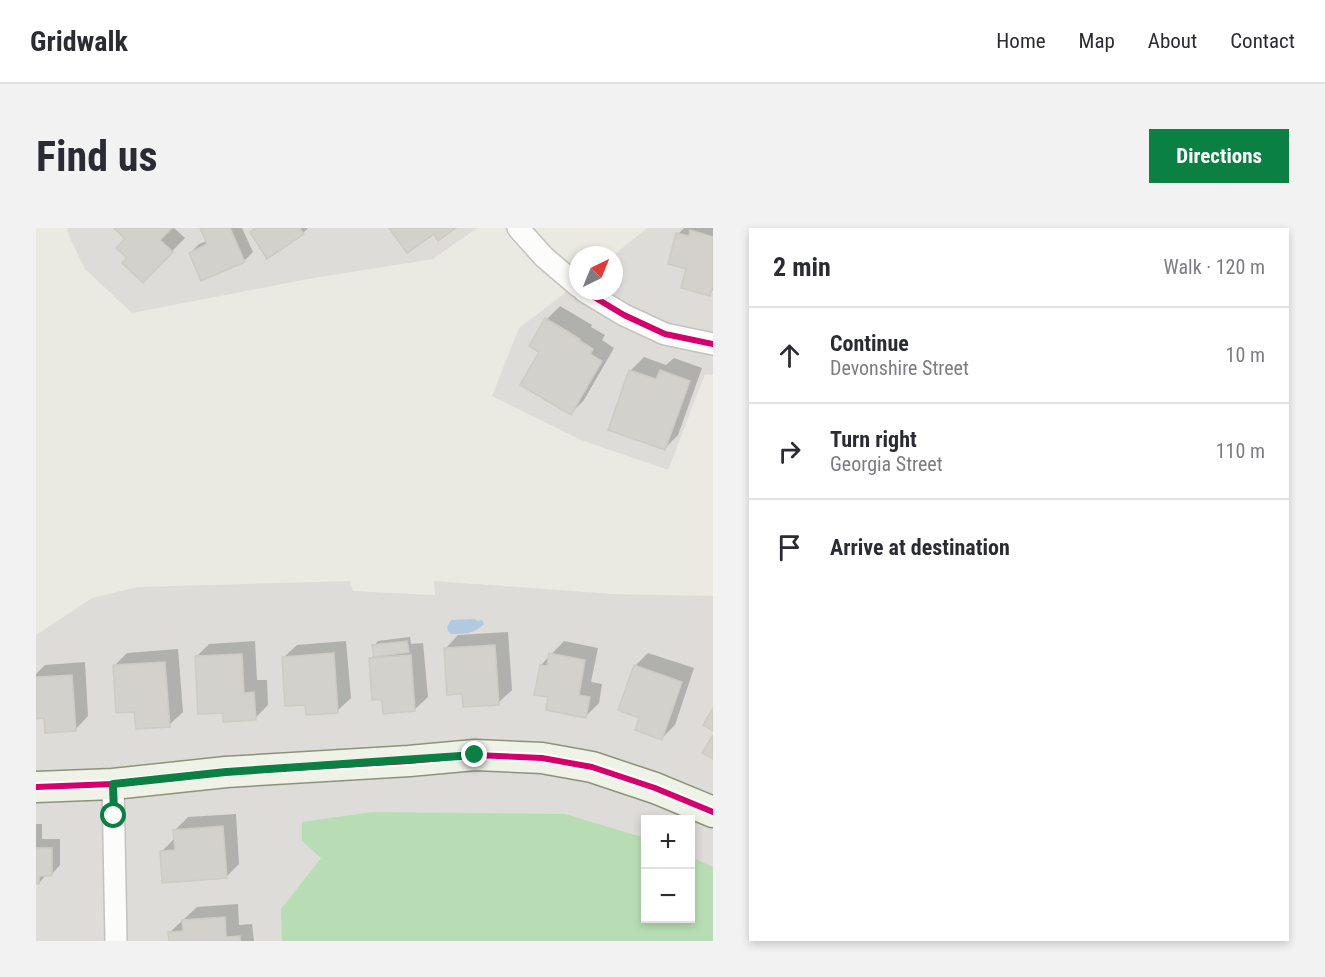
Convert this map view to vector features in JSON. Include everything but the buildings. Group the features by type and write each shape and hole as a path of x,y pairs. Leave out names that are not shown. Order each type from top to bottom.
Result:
{"street":[{"path":"518,228 544,257 569,278"},
{"path":"599,300 624,315 665,334 713,344"},
{"path":"36,787 113,784 226,772 475,755 542,758 592,767 655,788 713,812"},
{"path":"113,784 116,941"}],"shaded area":[{"path":"67,228 477,228 433,259 308,279 132,313 85,269"},
{"path":"647,228 713,228 713,375 705,374 668,470 581,440 492,396 519,328 569,290 569,300 623,300 623,248"},
{"path":"350,581 353,591 435,595 434,581 613,594 713,596 713,941 36,941 36,635 92,598 138,587"}],"green space":[{"path":"372,812 565,814 641,837 641,923 695,923 695,859 713,867 713,941 282,941 281,909 321,858 302,841 302,822"}],"water":[{"path":"451,620 482,620 484,624 477,630 461,634 451,634 448,631 447,627"}],"cycle path":[{"path":"599,300 624,315 665,334 713,344"},
{"path":"36,787 113,784 226,772 475,755 542,758 592,767 655,788 713,812"}],"route":[{"path":"114,816 113,784 226,772 475,755"}]}
